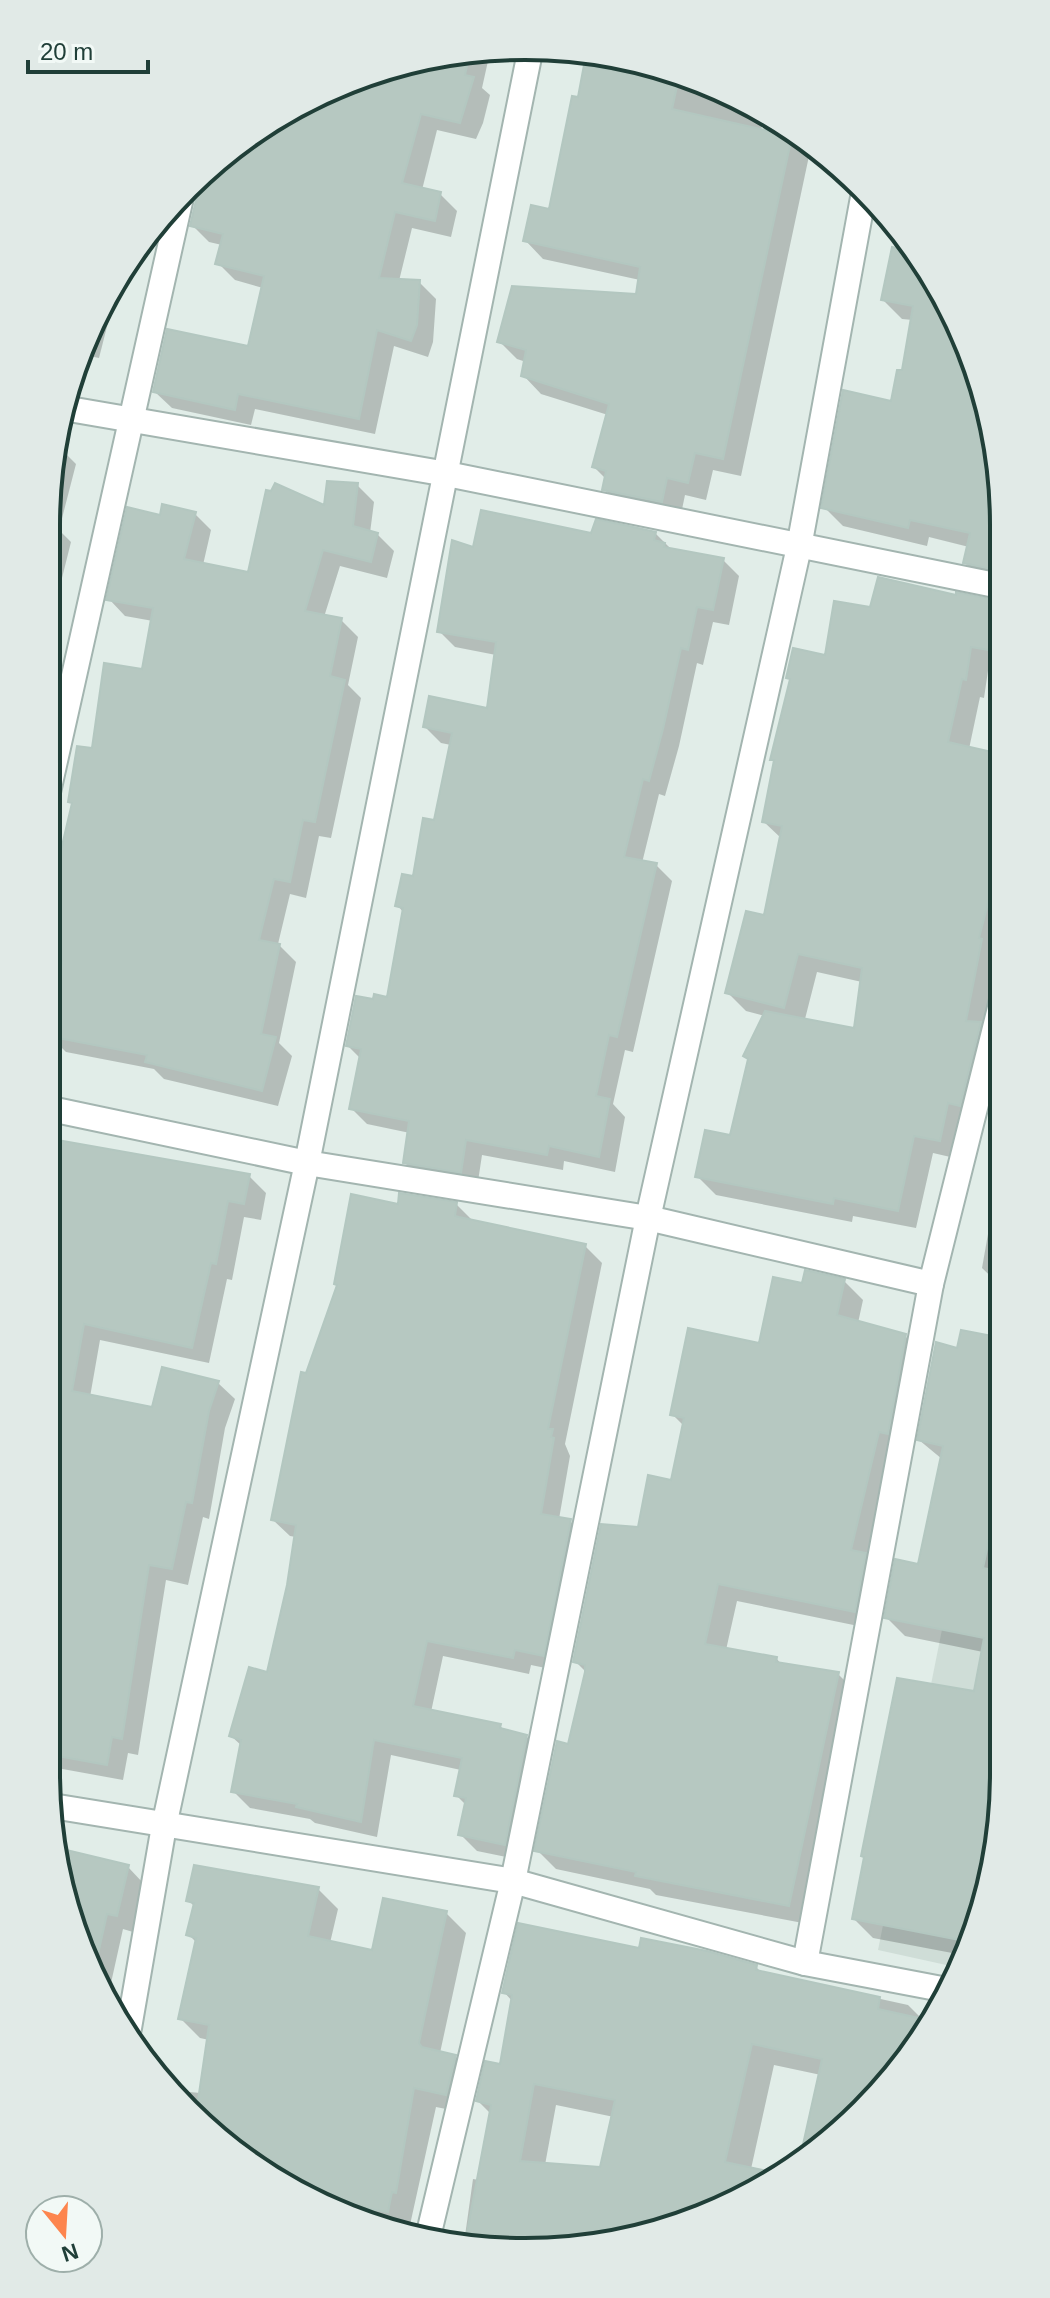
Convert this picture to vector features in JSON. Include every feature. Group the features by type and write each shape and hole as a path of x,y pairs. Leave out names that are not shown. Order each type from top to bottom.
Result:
{"street":[{"path":"131,2019 164,1826 307,1163 528,60"},
{"path":"430,2228 513,1881 648,1218 799,547 862,204"},
{"path":"60,739 177,216"},
{"path":"75,410 447,474 990,584"},
{"path":"805,1963 931,1284 990,1048"},
{"path":"60,1111 307,1163 648,1218 931,1284"},
{"path":"61,1808 513,1881 805,1963 937,1988"}],"shaded area":[{"path":"990,1389 990,1773 981,1864 965,1922 948,1965 878,1950"}],"building":[{"path":"464,64 468,64 465,75 474,77 460,123 421,114 402,183 441,192 435,221 395,212 379,278 420,280 417,325 411,341 377,330 359,419 238,394 235,410 153,392 167,329 248,346 264,276 215,264 223,234 190,226 197,196 218,175 267,138 347,95 405,76"},
{"path":"584,65 616,69 677,86 672,109 773,132 790,143 723,459 695,453 688,483 667,478 662,502 602,490 606,471 592,467 609,404 521,376 526,350 497,342 512,286 636,294 640,267 523,241 531,205 549,209 572,96 578,97"},
{"path":"892,247 899,248 942,319 955,347 974,405 986,464 990,569 963,563 970,533 910,520 908,528 821,508 843,390 891,401 897,370 902,370 913,306 881,300"},
{"path":"327,481 358,483 353,526 378,533 371,562 323,550 305,611 342,618 330,676 345,680 315,822 303,820 290,882 274,879 259,940 280,944 261,1034 276,1037 262,1091 145,1062 147,1055 60,1038 60,854 72,803 68,802 77,746 92,748 104,663 142,669 153,608 106,600 127,507 160,515 162,504 196,512 184,559 248,572 266,490 271,491 275,483 324,505"},
{"path":"481,510 591,533 596,519 656,532 654,540 665,543 664,547 724,558 713,610 697,607 688,650 681,648 649,781 643,779 624,857 657,863 617,1037 609,1035 596,1096 610,1099 599,1157 549,1146 547,1155 466,1140 461,1173 403,1163 409,1121 349,1109 361,1049 346,1046 356,996 373,999 374,994 387,997 403,908 395,906 402,874 413,876 423,818 434,820 452,733 423,727 429,696 487,708 496,642 437,632 452,540 473,547"},
{"path":"878,577 956,595 956,592 990,599 990,650 971,647 966,680 962,679 948,742 990,752 990,896 979,938 982,939 966,1021 981,1022 960,1106 948,1103 940,1141 914,1136 898,1211 834,1198 833,1204 695,1177 705,1130 730,1135 748,1059 743,1056 765,1011 854,1028 862,968 798,954 784,1008 725,993 746,911 764,915 782,826 762,822 774,760 770,760 790,679 786,678 793,648 825,655 834,601 870,607"},
{"path":"60,1140 250,1174 244,1204 228,1201 216,1264 211,1263 192,1348 84,1324 72,1391 152,1407 162,1367 219,1381 209,1411 192,1503 186,1502 172,1569 149,1565 122,1739 112,1737 107,1765 60,1757"},
{"path":"399,1193 457,1202 455,1216 586,1244 548,1429 553,1429 551,1437 554,1438 541,1514 571,1519 544,1656 515,1650 513,1658 427,1641 413,1706 501,1724 500,1728 527,1735 505,1845 458,1835 466,1798 454,1796 462,1758 374,1740 361,1822 296,1807 297,1804 231,1792 241,1740 229,1736 249,1667 267,1672 287,1585 296,1525 271,1520 301,1372 306,1373 337,1285 334,1284 351,1194 398,1204"},
{"path":"805,1270 845,1279 837,1315 906,1334 888,1434 879,1432 851,1550 866,1553 855,1612 718,1584 705,1644 777,1657 776,1662 839,1672 789,1906 635,1876 636,1872 534,1851 557,1741 568,1744 585,1672 585,1665 573,1662 601,1524 638,1527 648,1475 671,1480 684,1418 670,1415 688,1328 759,1343 773,1277 802,1283"},
{"path":"961,1330 990,1336 990,1535 983,1568 990,1569 989,1803 981,1864 959,1940 852,1919 864,1857 861,1856 897,1678 974,1691 984,1638 884,1618 895,1559 918,1564 943,1446 917,1440 936,1342 957,1348"},
{"path":"67,1850 129,1865 117,1916 107,1914 98,1957 76,1893"},
{"path":"194,1865 319,1887 308,1936 372,1950 383,1898 447,1911 419,2043 422,2047 456,2055 446,2095 414,2088 396,2193 392,2192 388,2212 347,2203 292,2176 242,2142 198,2103 209,2025 178,2019 196,1938 186,1935 194,1903 186,1901"},
{"path":"518,1923 639,1948 641,1938 707,1951 757,1965 756,1970 880,1997 878,2009 920,2018 875,2080 832,2123 803,2146 822,2059 752,2044 725,2162 766,2171 731,2190 674,2213 616,2229 555,2237 467,2234 491,2105 476,2101 485,2061 500,2064 512,1995 502,1993","holes":["534,2084 615,2100 600,2167 520,2161"]}]}
